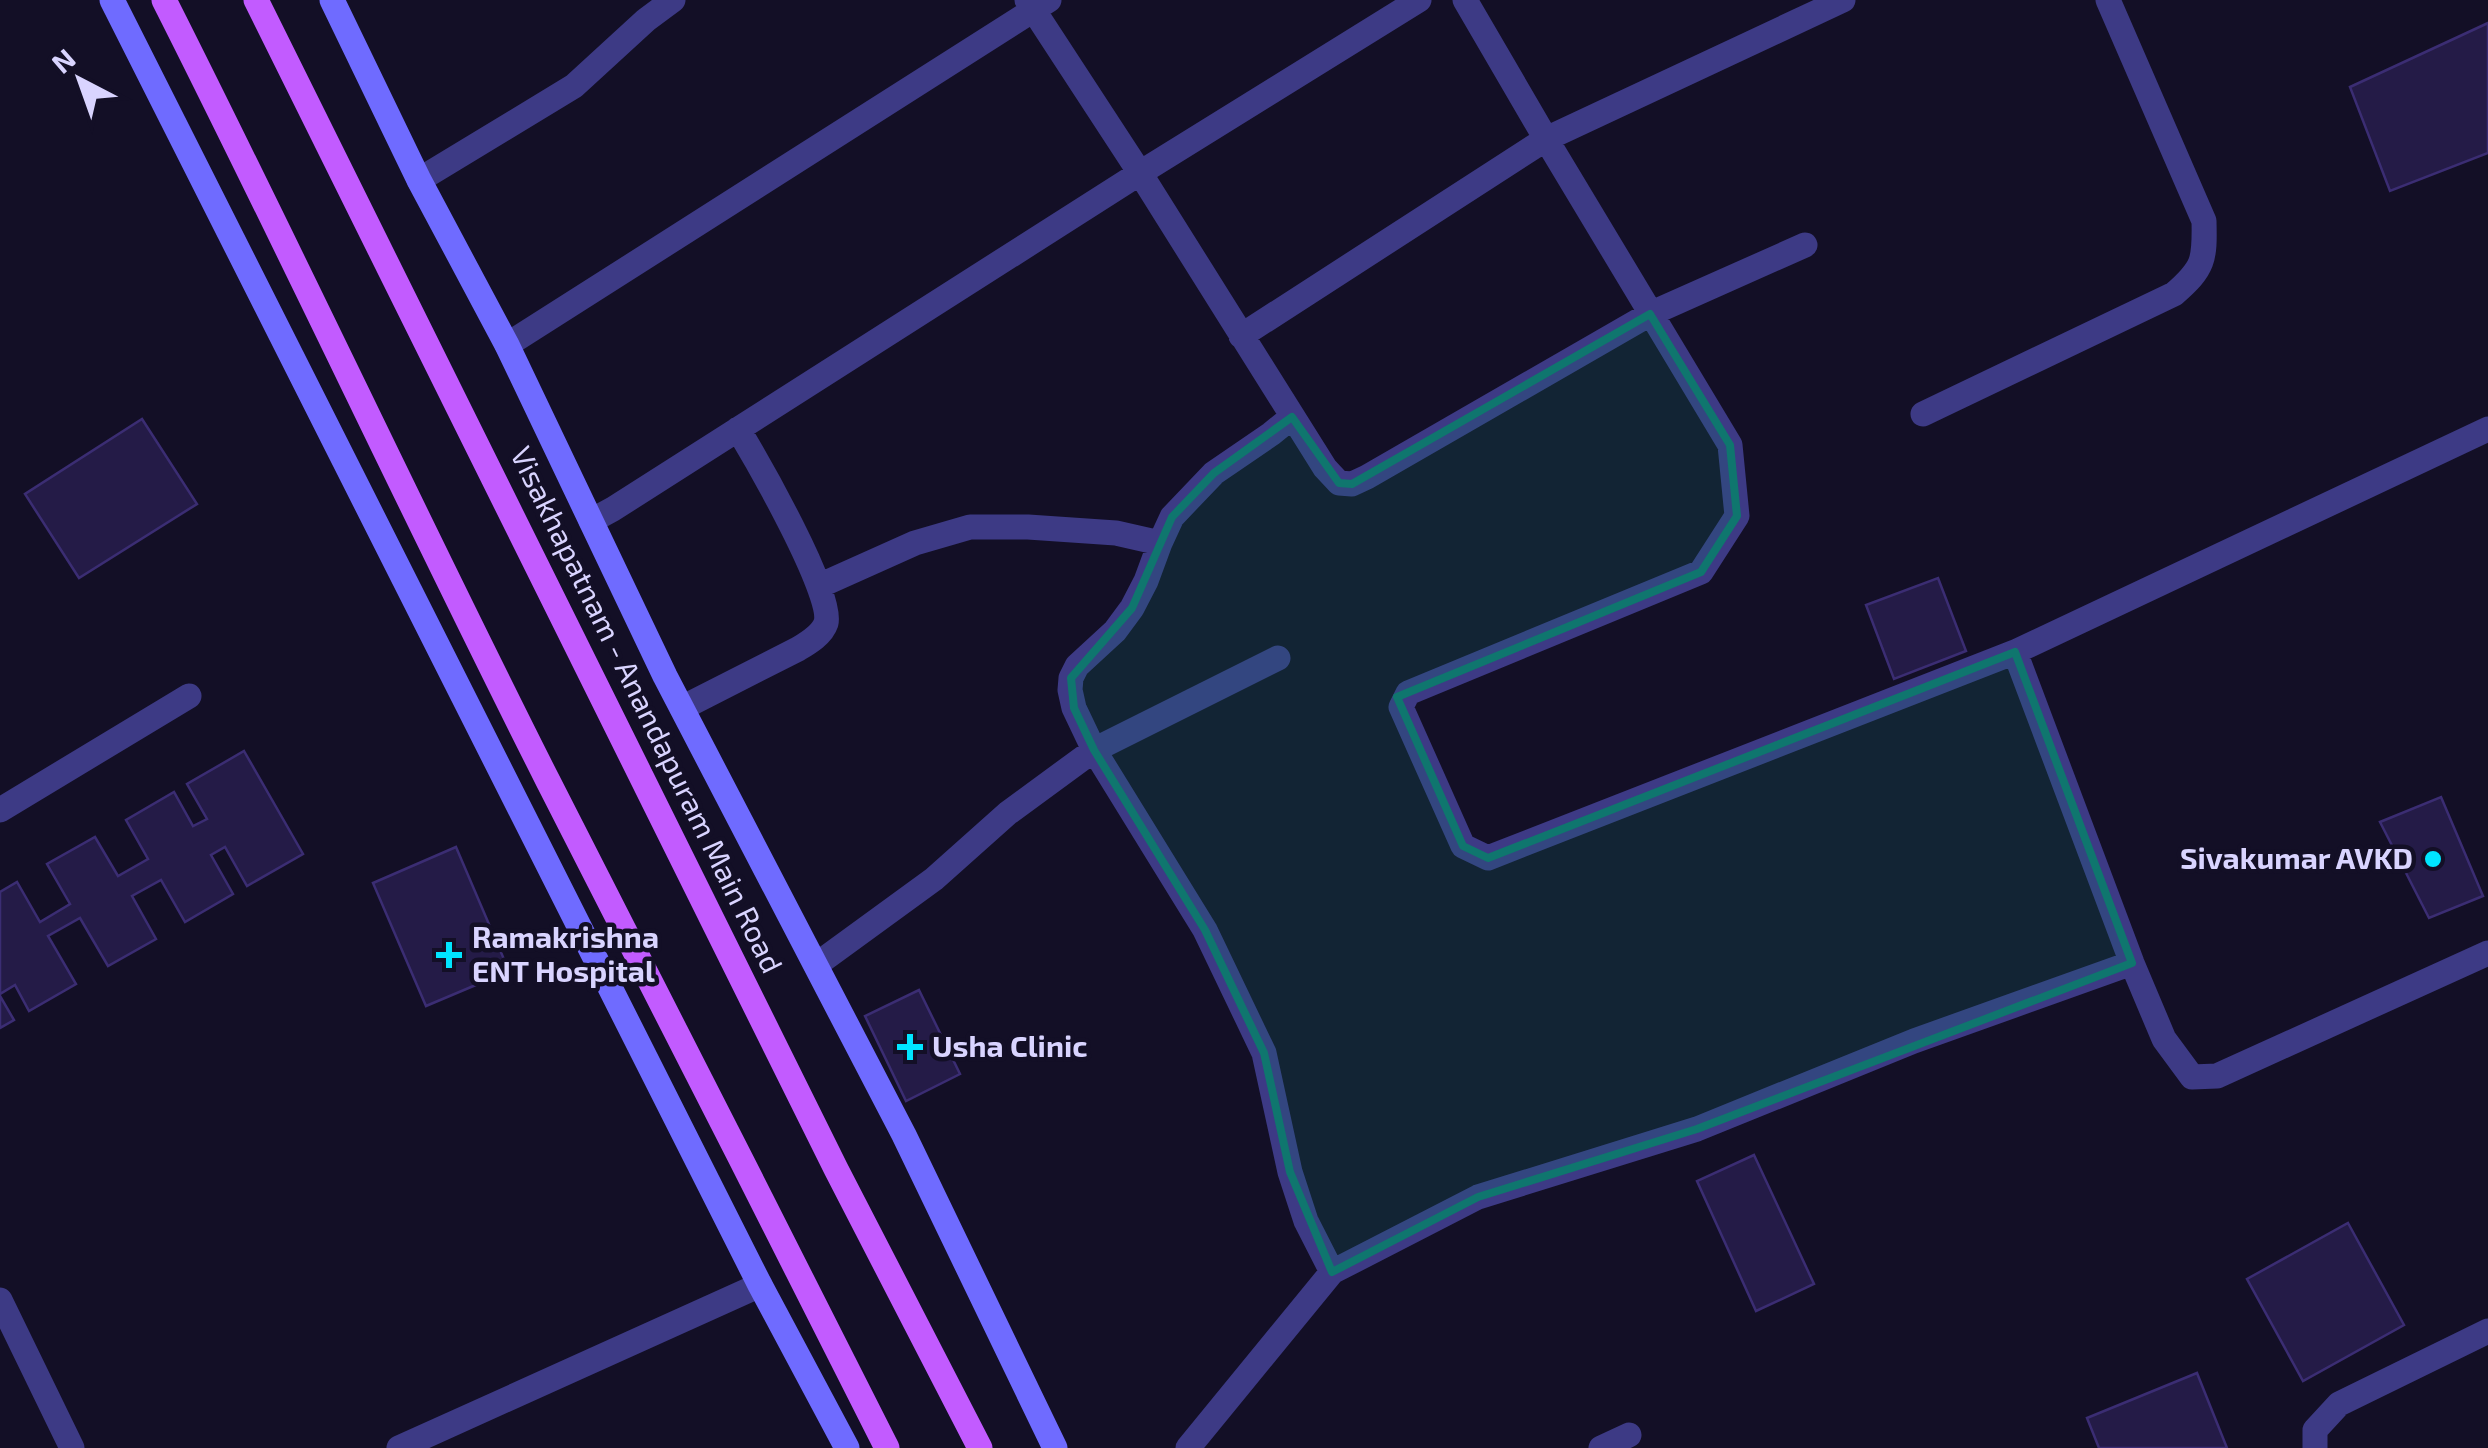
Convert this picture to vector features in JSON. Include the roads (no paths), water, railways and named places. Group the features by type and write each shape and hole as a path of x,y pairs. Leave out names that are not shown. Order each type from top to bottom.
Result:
{"main road":[{"path":"164,0 547,778 887,1448"},
{"name":"Visakhapatnam - Anandapuram Main Road","path":"256,0 836,1169 980,1448"}],"street":[{"path":"112,0 760,1285 847,1448"},
{"path":"332,0 419,180 507,345 682,708 904,1135 1055,1448"},
{"path":"419,180 574,86 673,0"},
{"path":"591,520 1419,0"},
{"path":"1465,0 1730,445 1737,516 1700,572 1408,693 1401,707 1463,846 1488,858 2015,652 2488,429"},
{"path":"1241,336 1546,139 1843,0"},
{"path":"1923,414 2174,294 2194,276 2205,254 2204,221 2108,0"},
{"path":"507,345 1036,3 1241,336 1283,425 1338,483 1352,484 1367,478 1650,314 1805,245"},
{"path":"1283,425 1214,473 1172,518 1132,608 1115,631 1077,666 1070,690 1094,750 1205,930 1264,1053 1290,1172 1306,1221 1332,1272"},
{"path":"682,708 798,649 826,625 827,610 819,586 787,516 738,429"},
{"path":"819,586 915,543 970,527 1116,533 1160,544"},
{"path":"2015,652 2132,963 2164,1038 2192,1077 2217,1076 2488,953"},
{"path":"816,965 934,880 1008,813 1094,750 1278,658"},
{"path":"0,810 189,696"},
{"path":"1188,1448 1332,1272 1478,1197 1698,1129 1914,1041 2132,963"},
{"path":"399,1448 760,1285"},
{"path":"0,1300 72,1448"},
{"path":"2314,1448 2316,1430 2339,1404 2488,1331"},
{"path":"1602,1448 1629,1435"}],"place":[{"name":"Sivakumar AVKD","path":"2433,859"},
{"name":"Ramakrishna ENT Hospital","path":"449,955"},
{"name":"Usha Clinic","path":"910,1047"}]}
